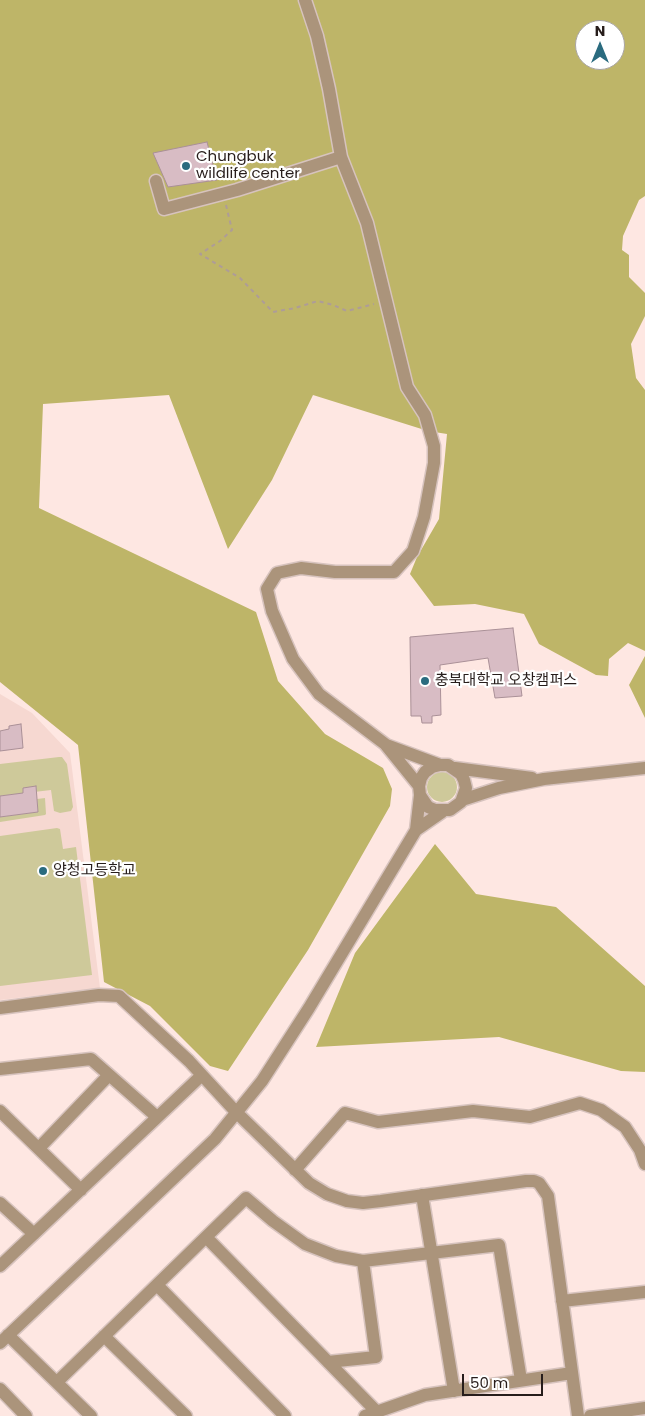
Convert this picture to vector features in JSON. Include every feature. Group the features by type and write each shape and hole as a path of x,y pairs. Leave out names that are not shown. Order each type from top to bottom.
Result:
{"street":[{"path":"306,0 317,36 329,89 341,157 367,223 408,387 425,415 434,446 434,463 424,517 413,550 394,572 335,572 301,568 277,573 267,589 272,611 293,659 319,694 385,744 440,765"},
{"path":"156,181 164,209 223,194 341,157"},
{"path":"385,744 419,791 428,807 442,812"},
{"path":"416,830 421,778 432,767 448,765 455,768 544,779"},
{"path":"91,1416 57,1382 4,1339 214,1139 262,1081 309,1008 416,830 442,812 456,807 462,800 466,788 461,774 455,768"},
{"path":"462,800 499,788 544,779 645,768"},
{"path":"0,1008 99,995 119,996 162,1035 295,1170 315,1187 327,1194 348,1201 363,1203 526,1181 534,1181 539,1184 544,1188 548,1196 578,1416"},
{"path":"0,1069 91,1059 158,1117"},
{"path":"39,1148 109,1075"},
{"path":"0,1266 202,1075"},
{"path":"295,1170 345,1113 378,1122 473,1112 530,1117 580,1103 601,1110 625,1127 640,1150 645,1164"},
{"path":"0,1111 81,1190"},
{"path":"422,1195 454,1391"},
{"path":"57,1382 246,1198 304,1244 336,1256 363,1260 499,1245 521,1380"},
{"path":"0,1203 34,1234"},
{"path":"206,1237 328,1362 371,1414 425,1395 572,1372"},
{"path":"328,1362 376,1357 363,1260"},
{"path":"157,1285 285,1416"},
{"path":"562,1301 645,1292"},
{"path":"104,1336 186,1416"},
{"path":"0,1389 26,1416"},
{"path":"590,1416 645,1408"}],"path":[{"path":"223,194 232,230 220,241 200,254 240,278 273,312 318,301 347,311 386,301"}],"shaded area":[{"path":"0,0 645,0 645,196 639,200 623,236 622,250 629,255 629,277 645,293 645,316 631,344 636,378 645,390 645,651 628,643 609,659 608,676 596,675 539,644 524,614 475,604 434,606 410,574 417,557 439,519 447,434 428,431 313,395 272,480 228,549 169,395 43,404 39,508 256,612 278,681 325,734 383,768 392,789 390,806 308,950 228,1071 210,1066 150,1006 104,982 78,745 0,682"},
{"path":"645,656 645,718 629,685"},
{"name":"양청고등학교","path":"0,694 32,713 70,753 100,988 0,1000"},
{"path":"62,757 67,764 73,807 71,811 60,813 54,811 51,790 0,796 0,764"},
{"path":"442,772 448,773 456,781 456,793 448,801 442,802 436,801 428,793 427,787 428,781 436,773"},
{"path":"45,798 45,815 0,822 0,817 38,812 37,799"},
{"path":"60,829 63,849 76,847 92,975 0,986 0,836"},
{"path":"435,844 476,894 556,907 645,986 645,1072 621,1071 499,1037 316,1047 355,953"}],"building":[{"name":"Chungbuk wildlife center","path":"207,142 217,180 168,187 153,153"},
{"name":"충북대학교 오창캠퍼스","path":"513,628 522,696 495,698 488,658 440,665 441,715 432,716 432,723 422,723 421,716 411,716 410,637"},
{"path":"21,724 23,748 0,751 0,731 9,729 9,726"},
{"path":"36,786 38,812 0,817 0,796 23,793 23,788"}],"place":[{"name":"Chungbuk wildlife center","path":"186,166"},
{"name":"충북대학교 오창캠퍼스","path":"425,681"},
{"name":"양청고등학교","path":"43,871"}]}
